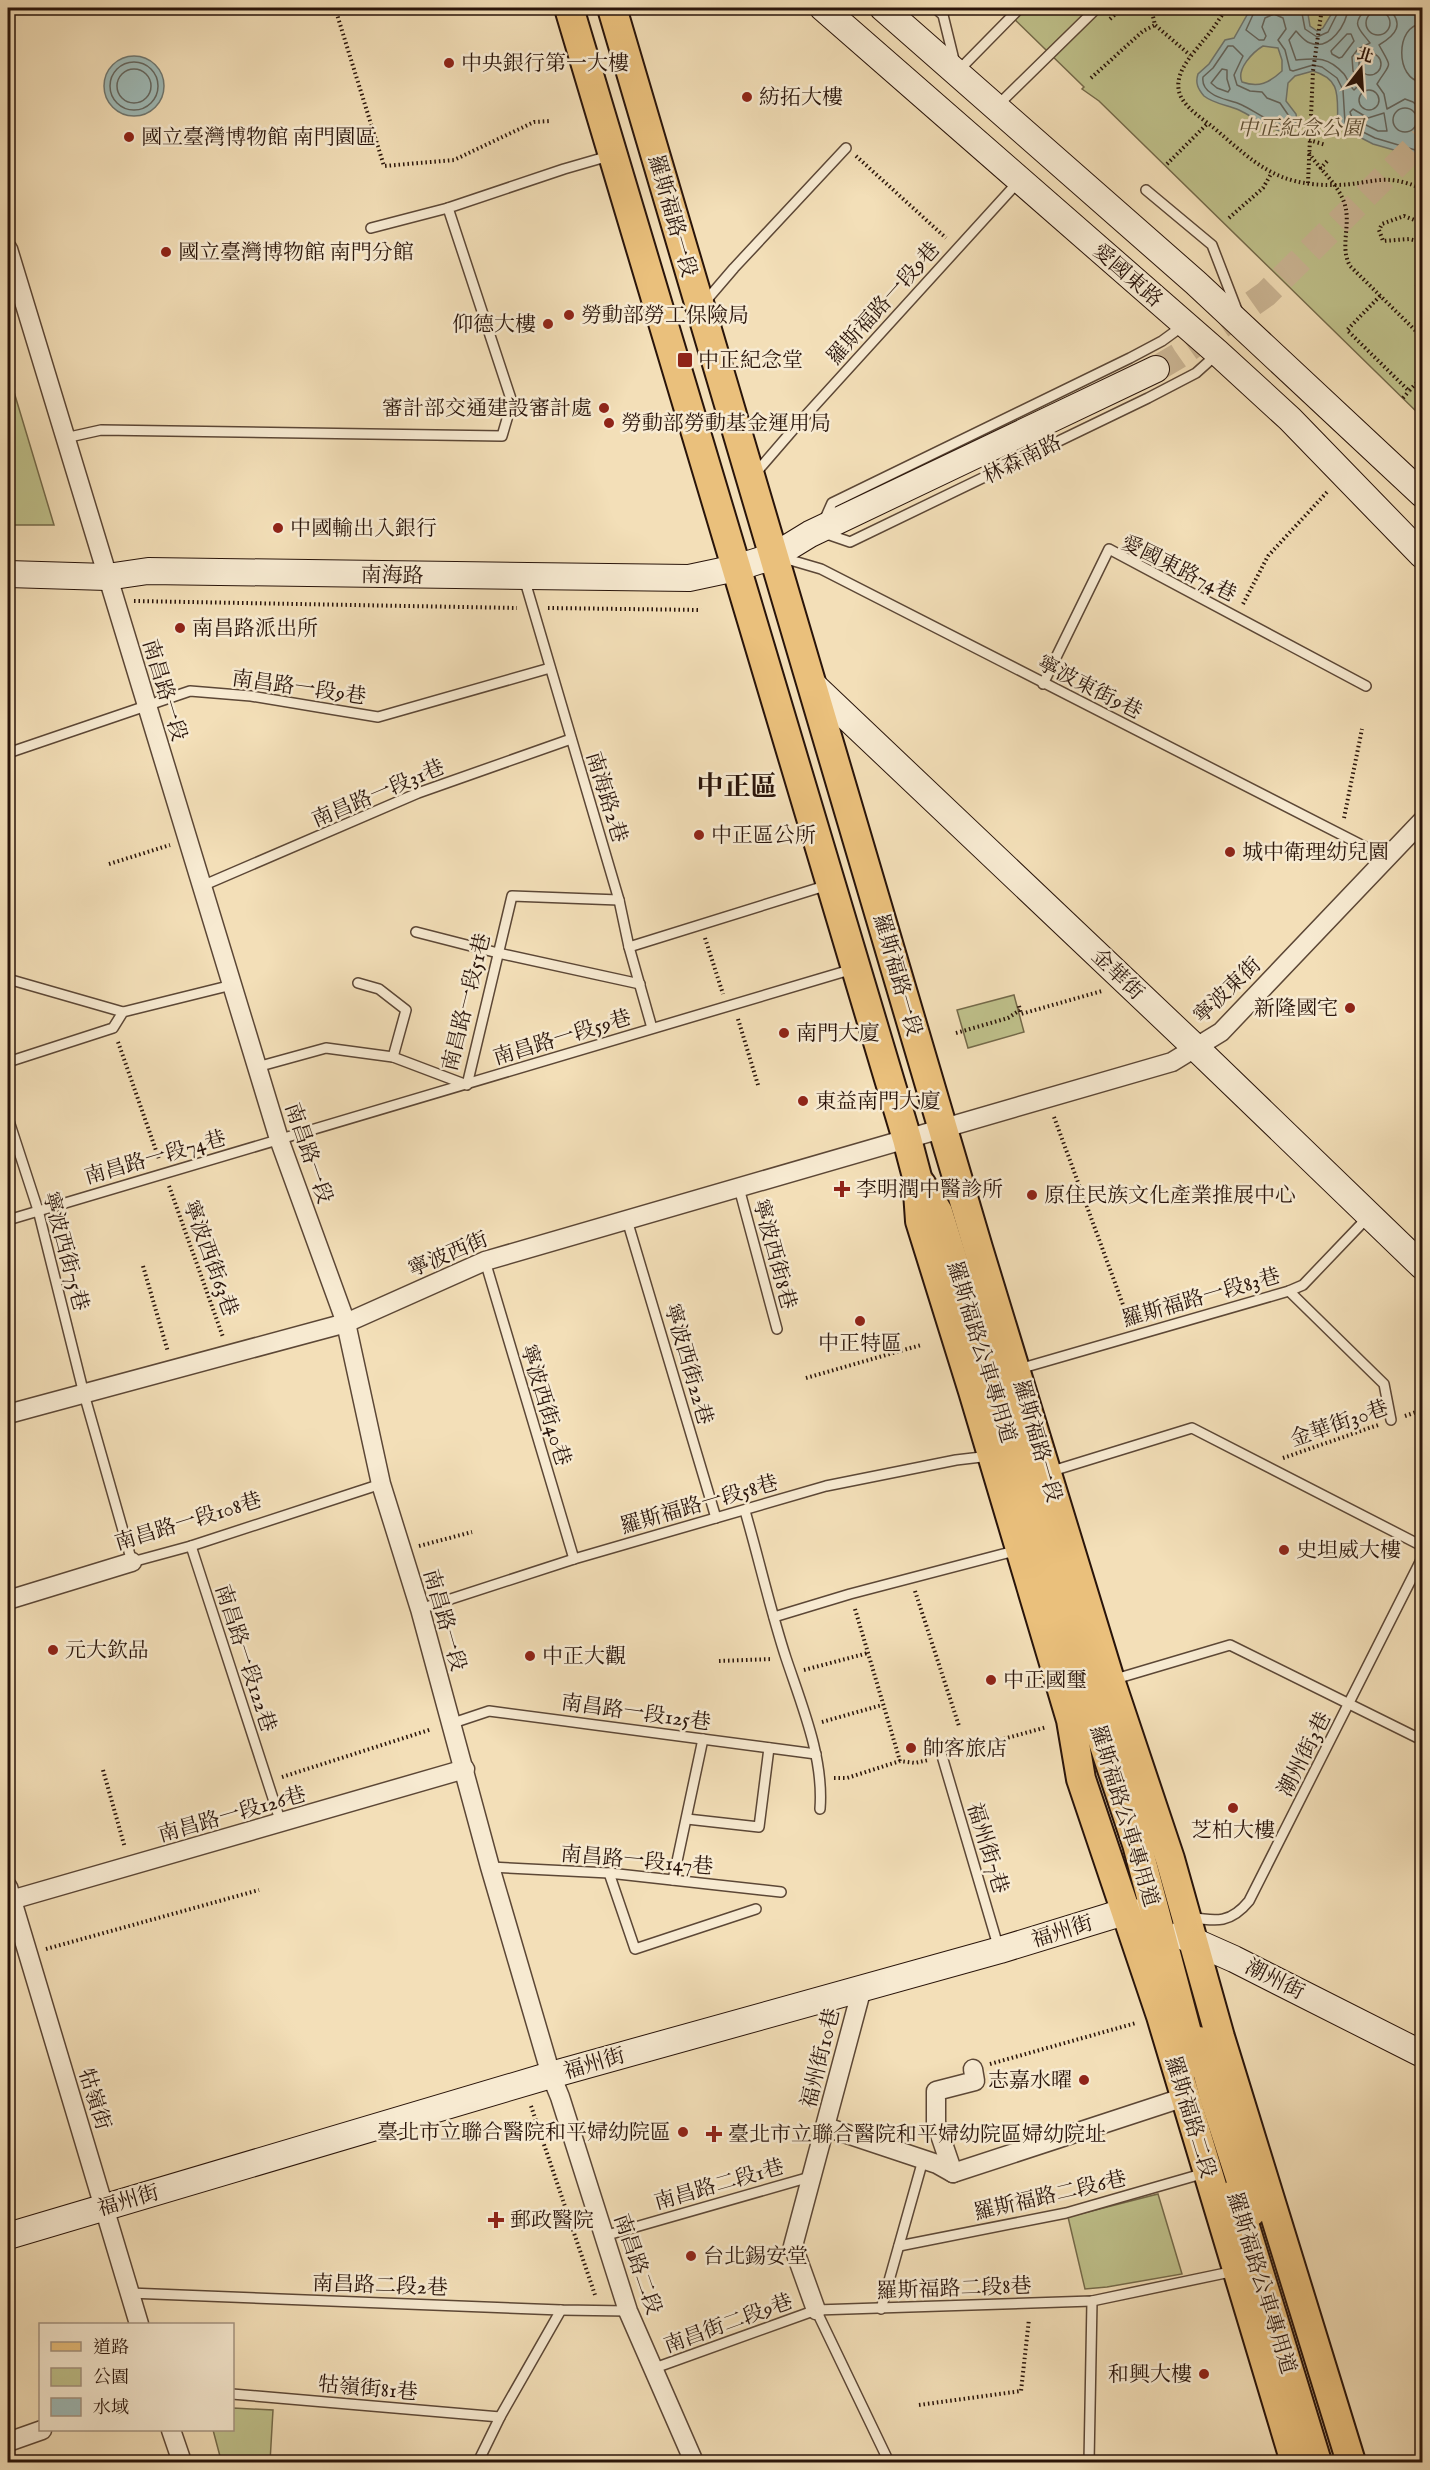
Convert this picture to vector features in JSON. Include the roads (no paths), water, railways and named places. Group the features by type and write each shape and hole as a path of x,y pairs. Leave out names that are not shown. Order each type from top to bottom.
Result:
{"main road":[{"name":"羅斯福路一段","path":"569,8 907,1138 917,1177 920,1221 1021,1550 1071,1720 1081,1779 1124,1912"},
{"name":"羅斯福路一段","path":"612,8 1046,1473 1110,1680 1170,1860"},
{"name":"羅斯福路公車專用道","path":"917,1177 938,1212 1090,1704 1137,1844 1172,1924 1190,2045 1297,2462"},
{"name":"羅斯福路公車專用道","path":"1170,1860 1173,1950 1214,2097 1332,2463"},
{"name":"羅斯福路二段","path":"1124,1912 1161,2016 1297,2462"},
{"path":"1172,1924 1351,2463"}],"street":[{"name":"愛國東路","path":"823,8 1218,353 1290,419 1422,555"},
{"name":"愛國東路","path":"883,8 997,106 1243,326 1422,494"},
{"name":"南昌路一段","path":"8,249 279,1139 346,1323 381,1484 453,1723 490,1867 551,2075"},
{"name":"林森南路","path":"774,556 819,531 1156,369"},
{"name":"南海路","path":"8,574 107,577 148,571 689,578 736,568 774,556"},
{"name":"金華街","path":"812,684 1197,1048 1422,1266"},
{"name":"寧波東街","path":"907,1138 1047,1100 1172,1062 1197,1048 1221,1032 1422,821"},
{"name":"寧波西街","path":"8,1414 346,1323 485,1261 907,1138"},
{"name":"南昌路一段108巷","path":"8,1600 132,1562"},
{"name":"南昌路一段126巷","path":"10,1894 130,1866 465,1769"},
{"name":"牯嶺街","path":"10,1894 14,1930 27,1954 138,2323"},
{"name":"福州街","path":"8,2236 551,2075 1000,1950 1124,1912 1172,1924"},
{"name":"潮州街","path":"1172,1924 1234,1959 1422,2054"},
{"name":"福州街10巷","path":"816,2310 793,2246 862,1988"},
{"path":"953,2173 936,2123 936,2091 975,2081 973,2069"},
{"name":"南昌路二段","path":"551,2075 628,2311 694,2463"},
{"path":"826,2127 937,2164 953,2173 1185,2097"},
{"path":"8,2442 39,2431"},
{"path":"171,2431 182,2463"}],"lane":[{"path":"935,8 943,15 957,72"},
{"path":"957,72 1020,8"},
{"path":"997,106 1097,8"},
{"path":"700,308 734,268 846,148"},
{"path":"371,228 448,208 613,155"},
{"name":"羅斯福路一段9巷","path":"751,479 1020,180"},
{"path":"1146,190 1212,245 1243,326"},
{"path":"65,438 101,430 502,436 512,402 448,208"},
{"name":"林森南路","path":"1184,325 1162,341 1130,358 831,503 819,531 850,542 1148,398 1196,373 1218,353"},
{"name":"愛國東路74巷","path":"1043,684 1109,549 1366,686"},
{"name":"寧波東街9巷","path":"774,556 821,569 1387,858"},
{"name":"南海路2巷","path":"524,576 531,608 619,900 629,947 652,1028"},
{"name":"南昌路一段9巷","path":"8,753 190,691 251,696 378,717 550,668"},
{"name":"南昌路一段31巷","path":"202,886 418,793 571,739"},
{"path":"629,947 831,884"},
{"name":"南昌路一段51巷","path":"257,1067 326,1048 393,1057 467,1085 512,896 619,900"},
{"path":"416,932 498,953 640,984"},
{"name":"南昌路一段59巷","path":"279,1139 856,968"},
{"path":"8,979 123,1012 232,985"},
{"path":"358,983 379,989 406,1010 393,1057"},
{"path":"8,1062 112,1028 123,1012"},
{"name":"寧波西街75巷","path":"8,1118 38,1210 84,1394 132,1562"},
{"name":"南昌路一段74巷","path":"8,1220 279,1139"},
{"name":"寧波西街8巷","path":"738,1188 777,1329"},
{"name":"羅斯福路一段83巷","path":"1017,1370 1303,1285 1370,1216"},
{"name":"寧波西街22巷","path":"627,1220 716,1518"},
{"name":"寧波西街40巷","path":"485,1261 574,1559"},
{"path":"1289,1291 1384,1384 1391,1420"},
{"path":"1046,1473 1192,1428 1422,1546"},
{"name":"羅斯福路一段58巷","path":"420,1609 574,1559 826,1486 992,1456"},
{"name":"南昌路一段108巷","path":"132,1562 191,1546 381,1484"},
{"path":"746,1510 774,1617 816,1754 822,1779 820,1809"},
{"name":"南昌路一段122巷","path":"191,1546 281,1823"},
{"path":"774,1617 850,1594 1021,1550"},
{"name":"潮州街3巷","path":"1172,1924 1224,1920 1239,1913 1249,1900 1351,1704 1422,1558"},
{"path":"1110,1680 1230,1645 1422,1740"},
{"name":"南昌路一段125巷","path":"453,1723 489,1711 816,1754"},
{"path":"673,1880 703,1739"},
{"path":"687,1819 759,1827 769,1748"},
{"name":"福州街7巷","path":"942,1756 1000,1950"},
{"name":"南昌路一段147巷","path":"490,1867 609,1872 781,1892"},
{"path":"609,1872 634,1949 756,1909"},
{"path":"881,2309 923,2160"},
{"name":"羅斯福路二段6巷","path":"899,2247 1066,2213 1208,2173"},
{"name":"南昌路二段1巷","path":"604,2236 810,2177"},
{"name":"羅斯福路二段8巷","path":"816,2310 1092,2301 1238,2271"},
{"name":"南昌路二段2巷","path":"129,2293 628,2311"},
{"path":"1089,2463 1092,2301"},
{"path":"478,2463 500,2417 561,2310"},
{"path":"816,2310 890,2463"},
{"name":"南昌街二段9巷","path":"652,2369 816,2310"},
{"name":"牯嶺街81巷","path":"234,2394 500,2417"}],"water":[{"path":"1251,8 1307,8 1310,26 1317,31 1323,28 1335,8 1422,8 1422,31 1416,54 1422,71 1422,158 1373,144 1338,126 1334,86 1323,75 1313,71 1295,76 1288,83 1286,101 1296,114 1297,120 1291,132 1271,128 1239,110 1208,99 1198,86 1198,74 1209,64 1225,40 1234,38","holes":["1263,46 1278,48 1282,60 1282,71 1264,83 1242,82 1243,66 1255,52"]},
{"path":"128,56 140,56 156,64 162,74 164,86 162,98 156,108 140,116 128,116 112,108 104,92 104,80 112,64"}],"tunnel":[{"path":"1156,369 1266,294 1422,140"}],"place":[{"name":"中央銀行第一大樓","path":"449,63"},
{"name":"紡拓大樓","path":"747,97"},
{"name":"國立臺灣博物館 南門園區","path":"129,137"},
{"name":"國立臺灣博物館 南門分館","path":"166,252"},
{"name":"勞動部勞工保險局","path":"569,315"},
{"name":"仰德大樓","path":"548,324"},
{"name":"中正紀念堂","path":"685,360"},
{"name":"審計部交通建設審計處","path":"604,408"},
{"name":"勞動部勞動基金運用局","path":"609,423"},
{"name":"中國輸出入銀行","path":"278,528"},
{"name":"南昌路派出所","path":"180,628"},
{"name":"中正區公所","path":"699,835"},
{"name":"城中衛理幼兒園","path":"1230,852"},
{"name":"新隆國宅","path":"1350,1008"},
{"name":"南門大廈","path":"784,1033"},
{"name":"東益南門大廈","path":"803,1101"},
{"name":"李明潤中醫診所","path":"842,1189"},
{"name":"原住民族文化產業推展中心","path":"1032,1195"},
{"name":"中正特區","path":"860,1321"},
{"name":"史坦威大樓","path":"1284,1550"},
{"name":"元大欽品","path":"53,1650"},
{"name":"中正大觀","path":"530,1656"},
{"name":"中正國璽","path":"991,1680"},
{"name":"帥客旅店","path":"911,1748"},
{"name":"芝柏大樓","path":"1233,1808"},
{"name":"志嘉水曜","path":"1084,2080"},
{"name":"臺北市立聯合醫院和平婦幼院區","path":"683,2132"},
{"name":"臺北市立聯合醫院和平婦幼院區婦幼院址","path":"714,2134"},
{"name":"郵政醫院","path":"496,2220"},
{"name":"台北錫安堂","path":"691,2256"},
{"name":"和興大樓","path":"1204,2374"}],"district":[{"name":"中正區","path":"737,786"}],"park label":[{"name":"中正紀念公園","path":"1300,128"}]}
